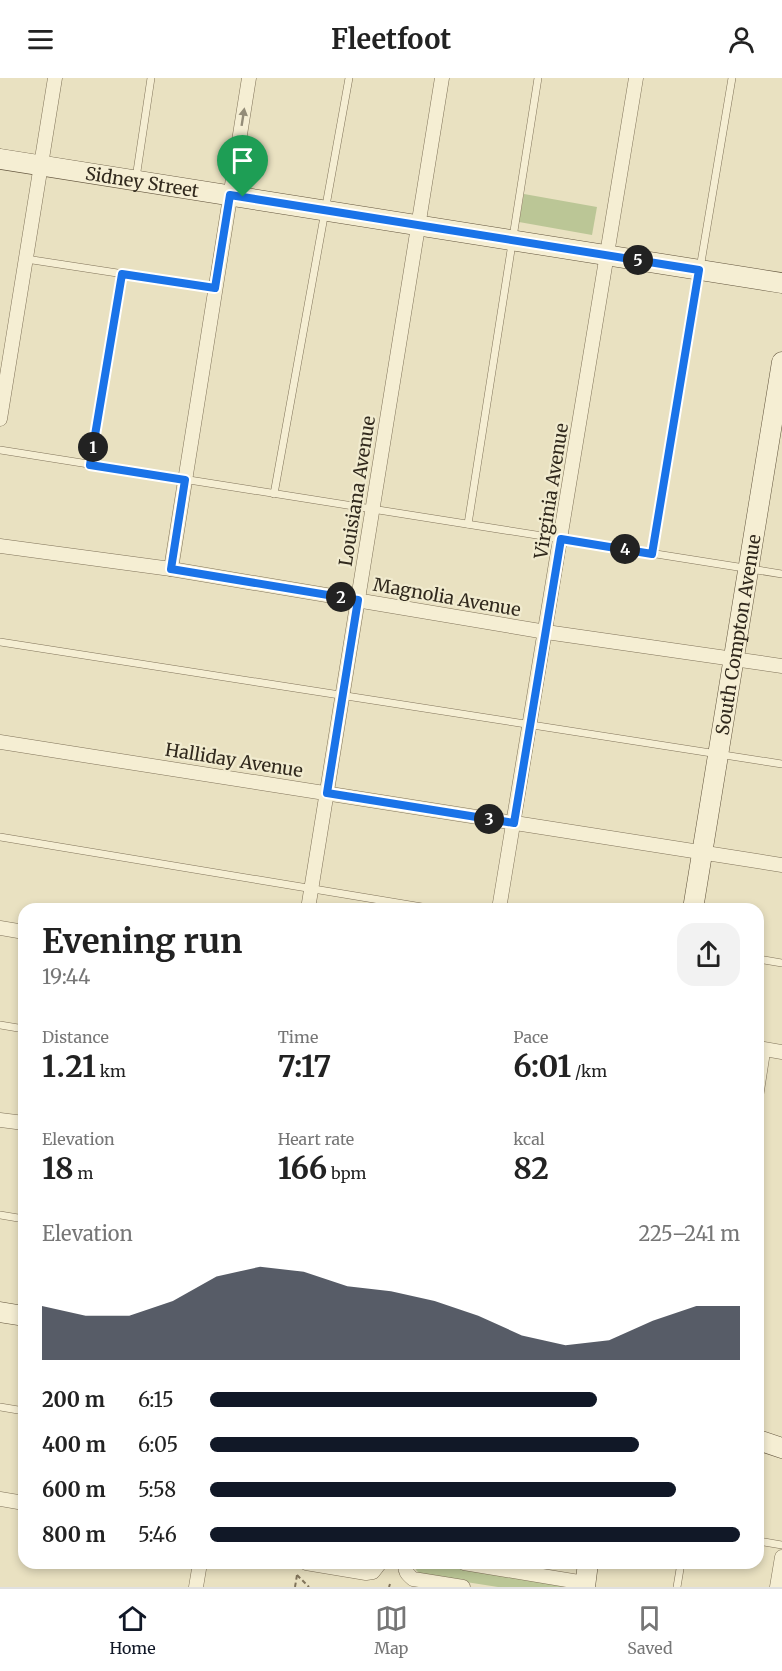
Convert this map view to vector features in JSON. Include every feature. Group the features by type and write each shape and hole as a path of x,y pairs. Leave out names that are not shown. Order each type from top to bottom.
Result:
{"street":[{"path":"0,419 55,78"},
{"path":"171,569 249,78"},
{"name":"Louisiana Avenue","path":"309,903 442,78"},
{"name":"Virginia Avenue","path":"501,903 636,78"},
{"name":"Sidney Street","path":"0,159 782,283"},
{"name":"South Compton Avenue","path":"694,903 782,362"},
{"name":"Magnolia Avenue","path":"0,546 171,569 546,632 782,666"},
{"name":"Halliday Avenue","path":"0,742 782,865"},
{"path":"0,928 18,931"},
{"path":"764,1049 782,1052"},
{"path":"0,1120 18,1122"},
{"path":"0,1312 18,1315"},
{"path":"764,1442 782,1448"},
{"path":"0,1499 18,1502"},
{"path":"777,1587 781,1563"},
{"path":"196,1587 199,1569"},
{"path":"329,1569 366,1573 373,1572 375,1569"},
{"path":"405,1569 413,1579 463,1587"},
{"path":"497,1569 585,1585 587,1569"}],"lane":[{"path":"135,180 152,78"},
{"path":"274,494 349,78"},
{"path":"468,524 538,78"},
{"path":"652,554 732,78"},
{"path":"26,259 215,288"},
{"path":"90,465 122,274"},
{"path":"0,450 782,574"},
{"path":"0,642 782,764"},
{"path":"0,837 395,903"},
{"path":"764,960 782,963"},
{"path":"0,1025 18,1028"},
{"path":"0,1215 18,1218"},
{"path":"0,1407 18,1410"},
{"path":"764,1542 782,1545"},
{"path":"677,1587 680,1569"}],"path":[{"path":"295,1587 300,1569"},
{"path":"297,1575 309,1587"}],"green space":[{"path":"524,194 597,207 592,235 519,222"},
{"path":"470,1569 572,1587 498,1587 421,1575 416,1570"}],"route":[{"path":"230,195 243,197 699,270 652,554 561,539 514,823 327,793 358,600 171,569 185,480 90,465 122,274 215,288 230,195"}]}
